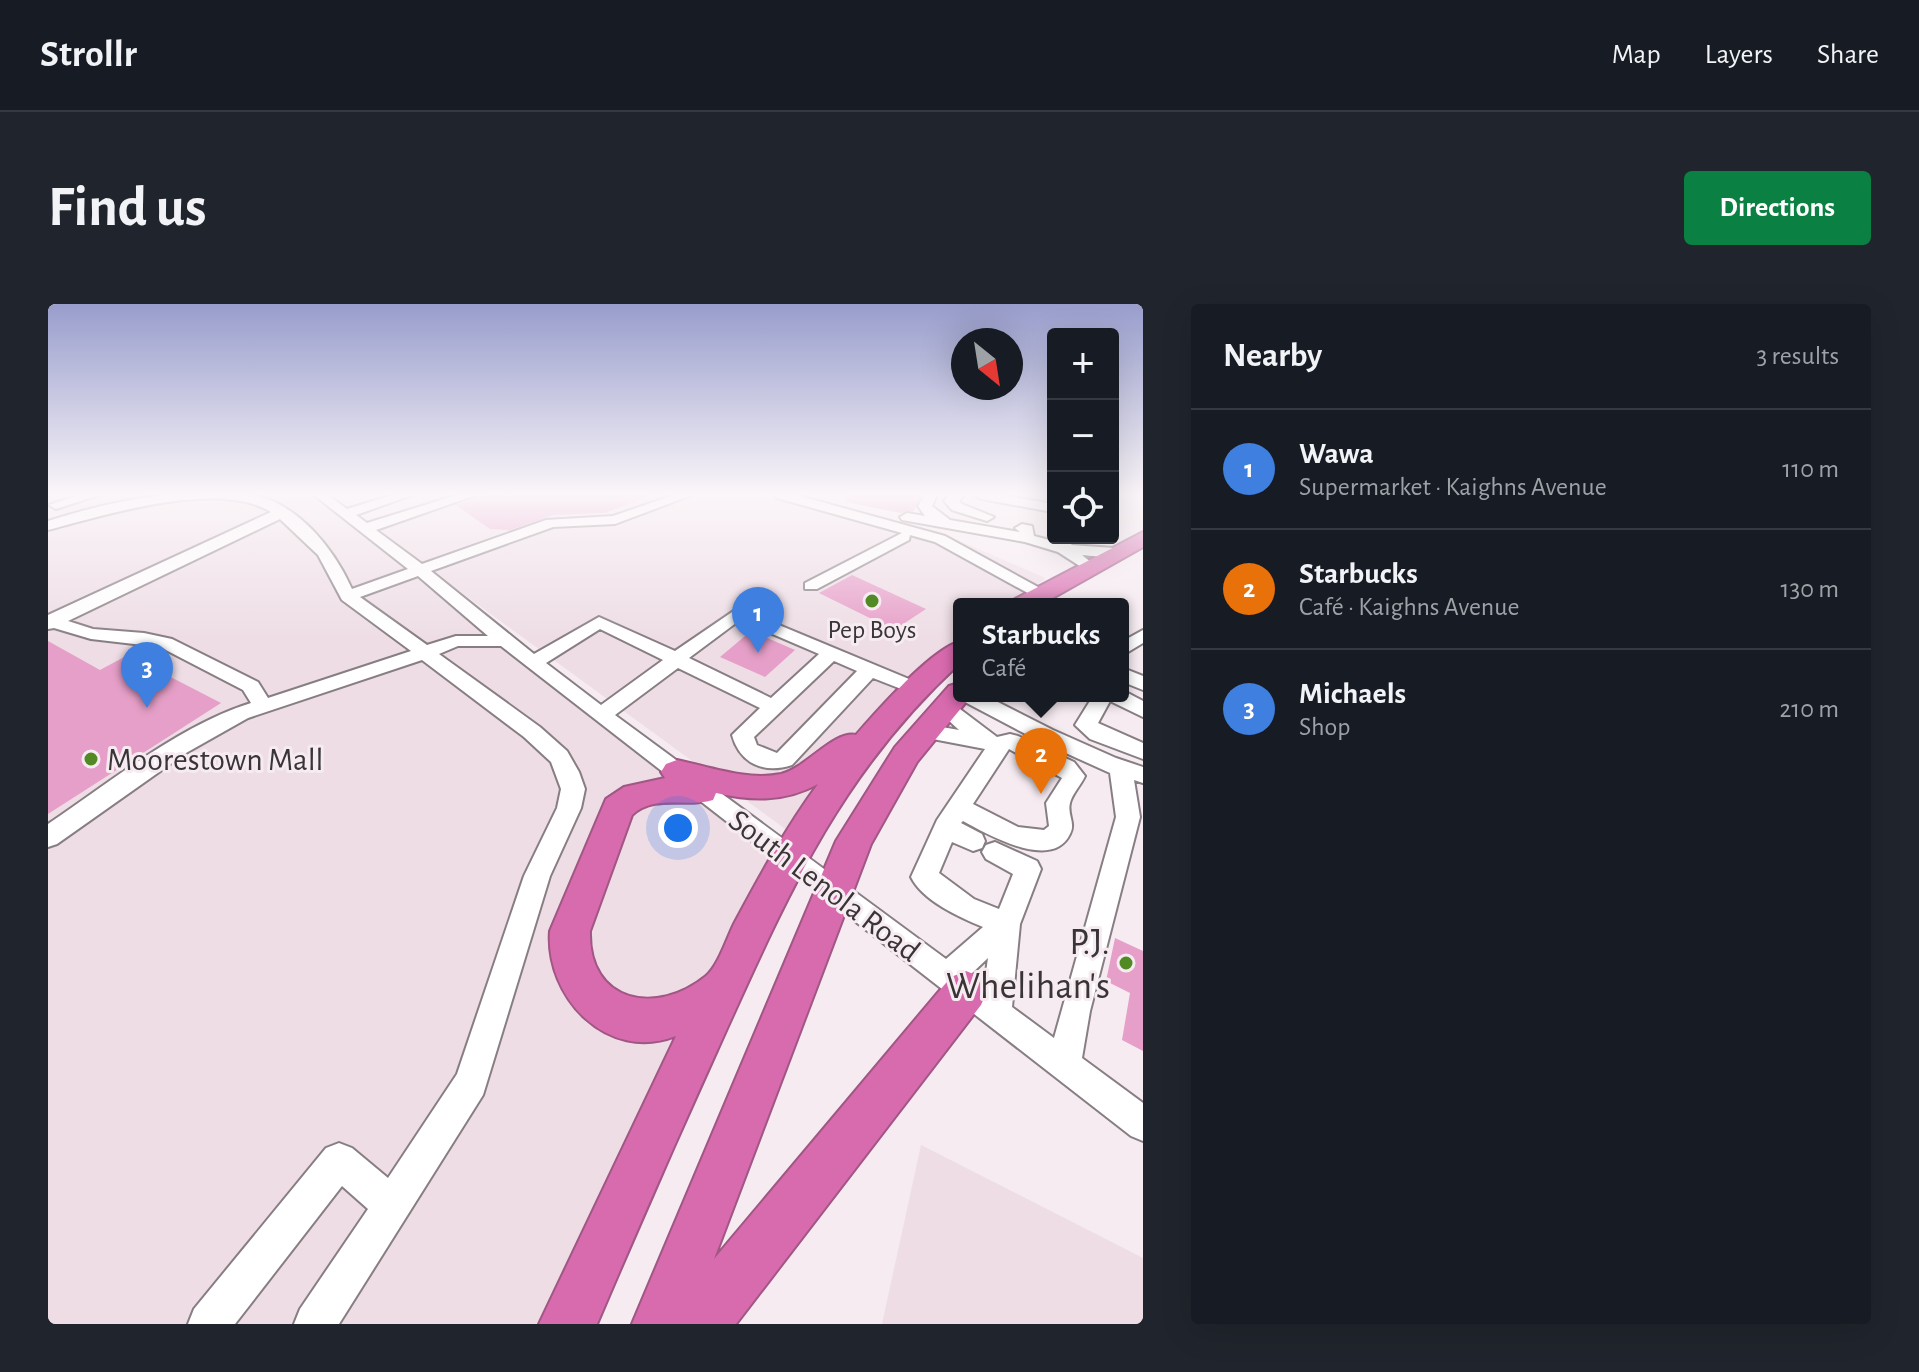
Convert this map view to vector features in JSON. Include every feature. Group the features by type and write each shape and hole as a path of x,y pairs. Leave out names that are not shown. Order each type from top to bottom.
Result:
{"highway":[{"path":"1035,598 1134,543"},
{"path":"1080,598 1143,562"},
{"path":"568,1324 674,1088 789,858 824,798 880,723 914,688 953,655"},
{"path":"661,1324 832,890 870,811 950,707"},
{"path":"723,989 665,1018 637,1020 600,1006 583,990 570,963 570,931 618,808 628,798 687,781 785,785 809,775 880,723"},
{"path":"700,1324 777,1223 970,994"}],"street":[{"path":"49,622 218,543"},
{"path":"312,543 331,560 348,596 437,659 546,744 568,772 573,789 569,808 537,876 471,1083 315,1324"},
{"name":"South Lenola Road","path":"383,543 687,781 1143,1124"},
{"path":"348,596 498,543"},
{"path":"811,586 893,543"},
{"path":"949,543 1032,598"},
{"path":"1067,544 1089,567"},
{"path":"1071,544 1114,553"},
{"path":"602,715 676,660 729,610 914,688"},
{"path":"49,622 91,634 166,643 251,686 262,705"},
{"path":"533,663 599,622 774,707"},
{"path":"48,837 178,748 262,705 373,672 456,641 505,641"},
{"path":"832,653 742,740 747,749 778,762 784,759 870,669"},
{"path":"1099,702 1086,725 1098,734 1143,751"},
{"path":"950,707 994,744"},
{"path":"950,707 994,744"},
{"path":"950,707 1045,735 1131,771 1128,817 1075,1011 1064,1065"},
{"path":"952,818 1026,840 1048,840 1058,834 1062,826 1058,803 1074,776 1066,768 1010,741 994,744 952,818 924,877 964,907 1006,924"},
{"path":"952,818 984,846 1028,869 1006,924 970,994"},
{"path":"970,994 1006,924"},
{"path":"209,1324 339,1161 392,1205"}],"shaded area":[{"name":"Moorestown Mall","path":"48,543 382,543 789,858 569,1324 48,1324"},
{"path":"393,543 963,543 1046,578 1019,598 953,598 953,648 788,831"},
{"path":"921,1145 1143,1258 1143,1324 882,1324"}],"building":[{"name":"Pep Boys","path":"852,575 926,609 894,630 819,593"},
{"path":"751,631 795,650 765,677 720,657"},
{"name":"Moorestown Mall","path":"48,641 100,670 128,655 221,703 48,814"},
{"name":"P.J. Whelihan's","path":"1115,938 1143,951 1143,1051 1122,1040 1130,993 1106,981"}],"place":[{"name":"Pep Boys","path":"872,601"},
{"name":"Wawa","path":"758,653"},
{"name":"Michaels","path":"147,708"},
{"name":"Moorestown Mall","path":"91,759"},
{"name":"Starbucks","path":"1041,794"},
{"name":"P.J. Whelihan's","path":"1126,963"}]}
